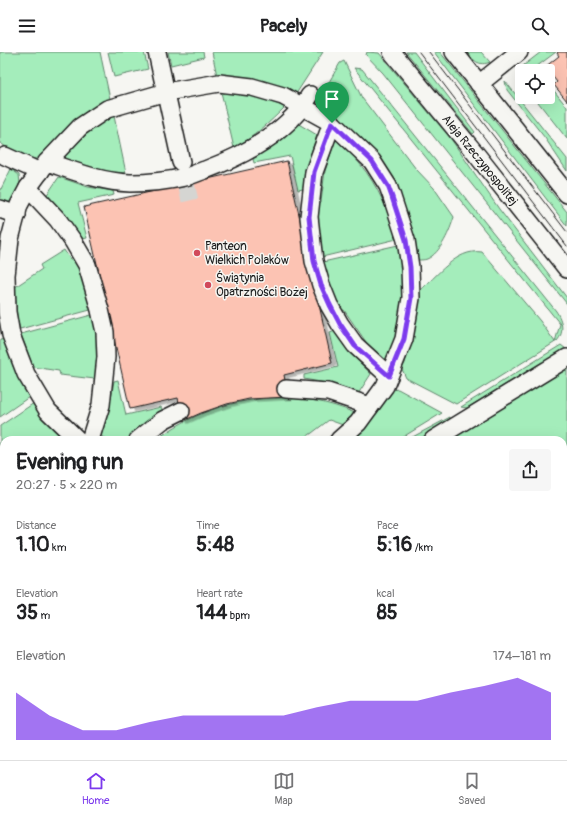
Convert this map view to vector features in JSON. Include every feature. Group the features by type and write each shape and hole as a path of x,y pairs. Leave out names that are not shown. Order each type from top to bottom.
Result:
{"street":[{"path":"157,52 184,173"},
{"name":"Aleja Rzeczypospolitej","path":"392,52 476,154 567,269"},
{"path":"454,52 567,194"},
{"path":"479,84 520,52"},
{"path":"74,436 48,412 31,384 17,353 11,335 7,312 4,256 19,205 28,188 44,167 80,127 107,109 166,92 219,83 252,87 306,101 332,123 372,161 388,186 392,197 406,240 410,267 411,298 404,339 385,386 358,423 343,436"},
{"path":"5,156 44,167 94,178 130,183 184,173 236,158 270,137 289,122 306,101"},
{"path":"332,123 314,172 309,217 314,261 321,285 340,324 355,346 389,376"},
{"path":"28,188 58,220 73,241 87,265 100,310 105,332 106,357 101,405 91,436"},
{"path":"0,209 16,215"},
{"path":"440,436 567,358"},
{"path":"286,389 328,392 370,406"},
{"path":"143,436 162,420 181,411"}],"green space":[{"path":"0,52 100,52 110,99 41,157 30,159 20,155 0,143"},
{"path":"108,52 144,52 148,69 114,77"},
{"path":"168,52 203,52 204,57 171,65"},
{"path":"212,52 323,52 296,94 217,76"},
{"path":"367,52 379,53 451,139 499,209 567,298 567,304 383,73 366,55"},
{"path":"406,52 414,52 475,132 473,134"},
{"path":"434,52 440,52 567,212 567,226"},
{"path":"467,52 481,52 490,62 483,64 479,63"},
{"path":"541,52 556,52 540,64 525,64"},
{"path":"344,61 362,98 416,169 434,188 454,217 441,247 427,259 418,260 414,236 407,213 397,191 371,151 355,133 337,117 317,103 340,63"},
{"path":"354,68 362,69 556,311 560,318 562,330 557,341 456,404 406,378 402,369 405,363 417,316 418,292 447,265 464,254 482,252 540,321 555,342 560,324"},
{"path":"505,81 515,94 515,100 507,90"},
{"path":"221,92 254,96 285,107 255,135 234,148"},
{"path":"555,92 567,107 567,139 540,104 555,104"},
{"path":"518,104 523,104 567,159 567,171 545,138"},
{"path":"114,116 126,173 104,171 62,158 93,129"},
{"path":"297,123 317,135 310,155 303,189 298,190 290,156 254,163 253,159 278,142"},
{"path":"336,138 366,172 378,190 387,209 397,239 322,257 315,204 321,202 325,171"},
{"path":"11,169 19,175 20,183 9,208 0,204 0,191"},
{"path":"59,177 88,187 113,191 114,195 78,203 87,238 83,239 64,214 46,196"},
{"path":"398,245 402,276 401,305 396,334 386,363 366,342 344,310 341,311 326,278 323,262"},
{"path":"64,250 70,259 75,259 85,279 94,309 20,329 17,319 15,287 42,269 40,265"},
{"path":"95,314 98,328 99,366 96,367 95,379 60,375 59,371 33,367 21,334"},
{"path":"335,331 345,347 371,374 358,394 331,384 304,379 304,375 338,367 330,333"},
{"path":"5,339 13,366 29,397 0,417 0,340"},
{"path":"561,345 566,349 467,408 461,407"},
{"path":"567,367 567,436 456,436"},
{"path":"118,380 126,415 161,407 163,411 149,420 131,436 100,435 110,404 114,381"},
{"path":"398,389 442,413 405,436 356,436 368,424 392,390"},
{"path":"270,398 303,399 334,405 355,413 343,425 329,420 307,436 162,436 182,423 210,410 239,402"},
{"path":"34,403 49,423 62,436 0,436 0,426"},
{"path":"450,417 450,420 424,436 414,436"}],"building":[{"path":"567,52 567,101 555,86 557,82 555,80 555,64 549,64 559,56 557,53"},
{"name":"Świątynia Opatrzności Bożej","path":"287,161 332,363 284,375 288,397 249,399 227,404 183,421 178,398 130,409 84,207"}],"tunnel":[{"path":"186,184 191,205"}],"tram line":[{"path":"419,52 567,246"},
{"path":"429,52 567,232"}],"place":[{"name":"Panteon Wielkich Polaków","path":"197,253"},
{"name":"Świątynia Opatrzności Bożej","path":"208,285"}],"route":[{"path":"332,123 372,161 388,186 406,240 410,267 411,298 404,339 389,376 355,346 340,324 321,285 314,261 309,217 314,172 332,123"}]}
